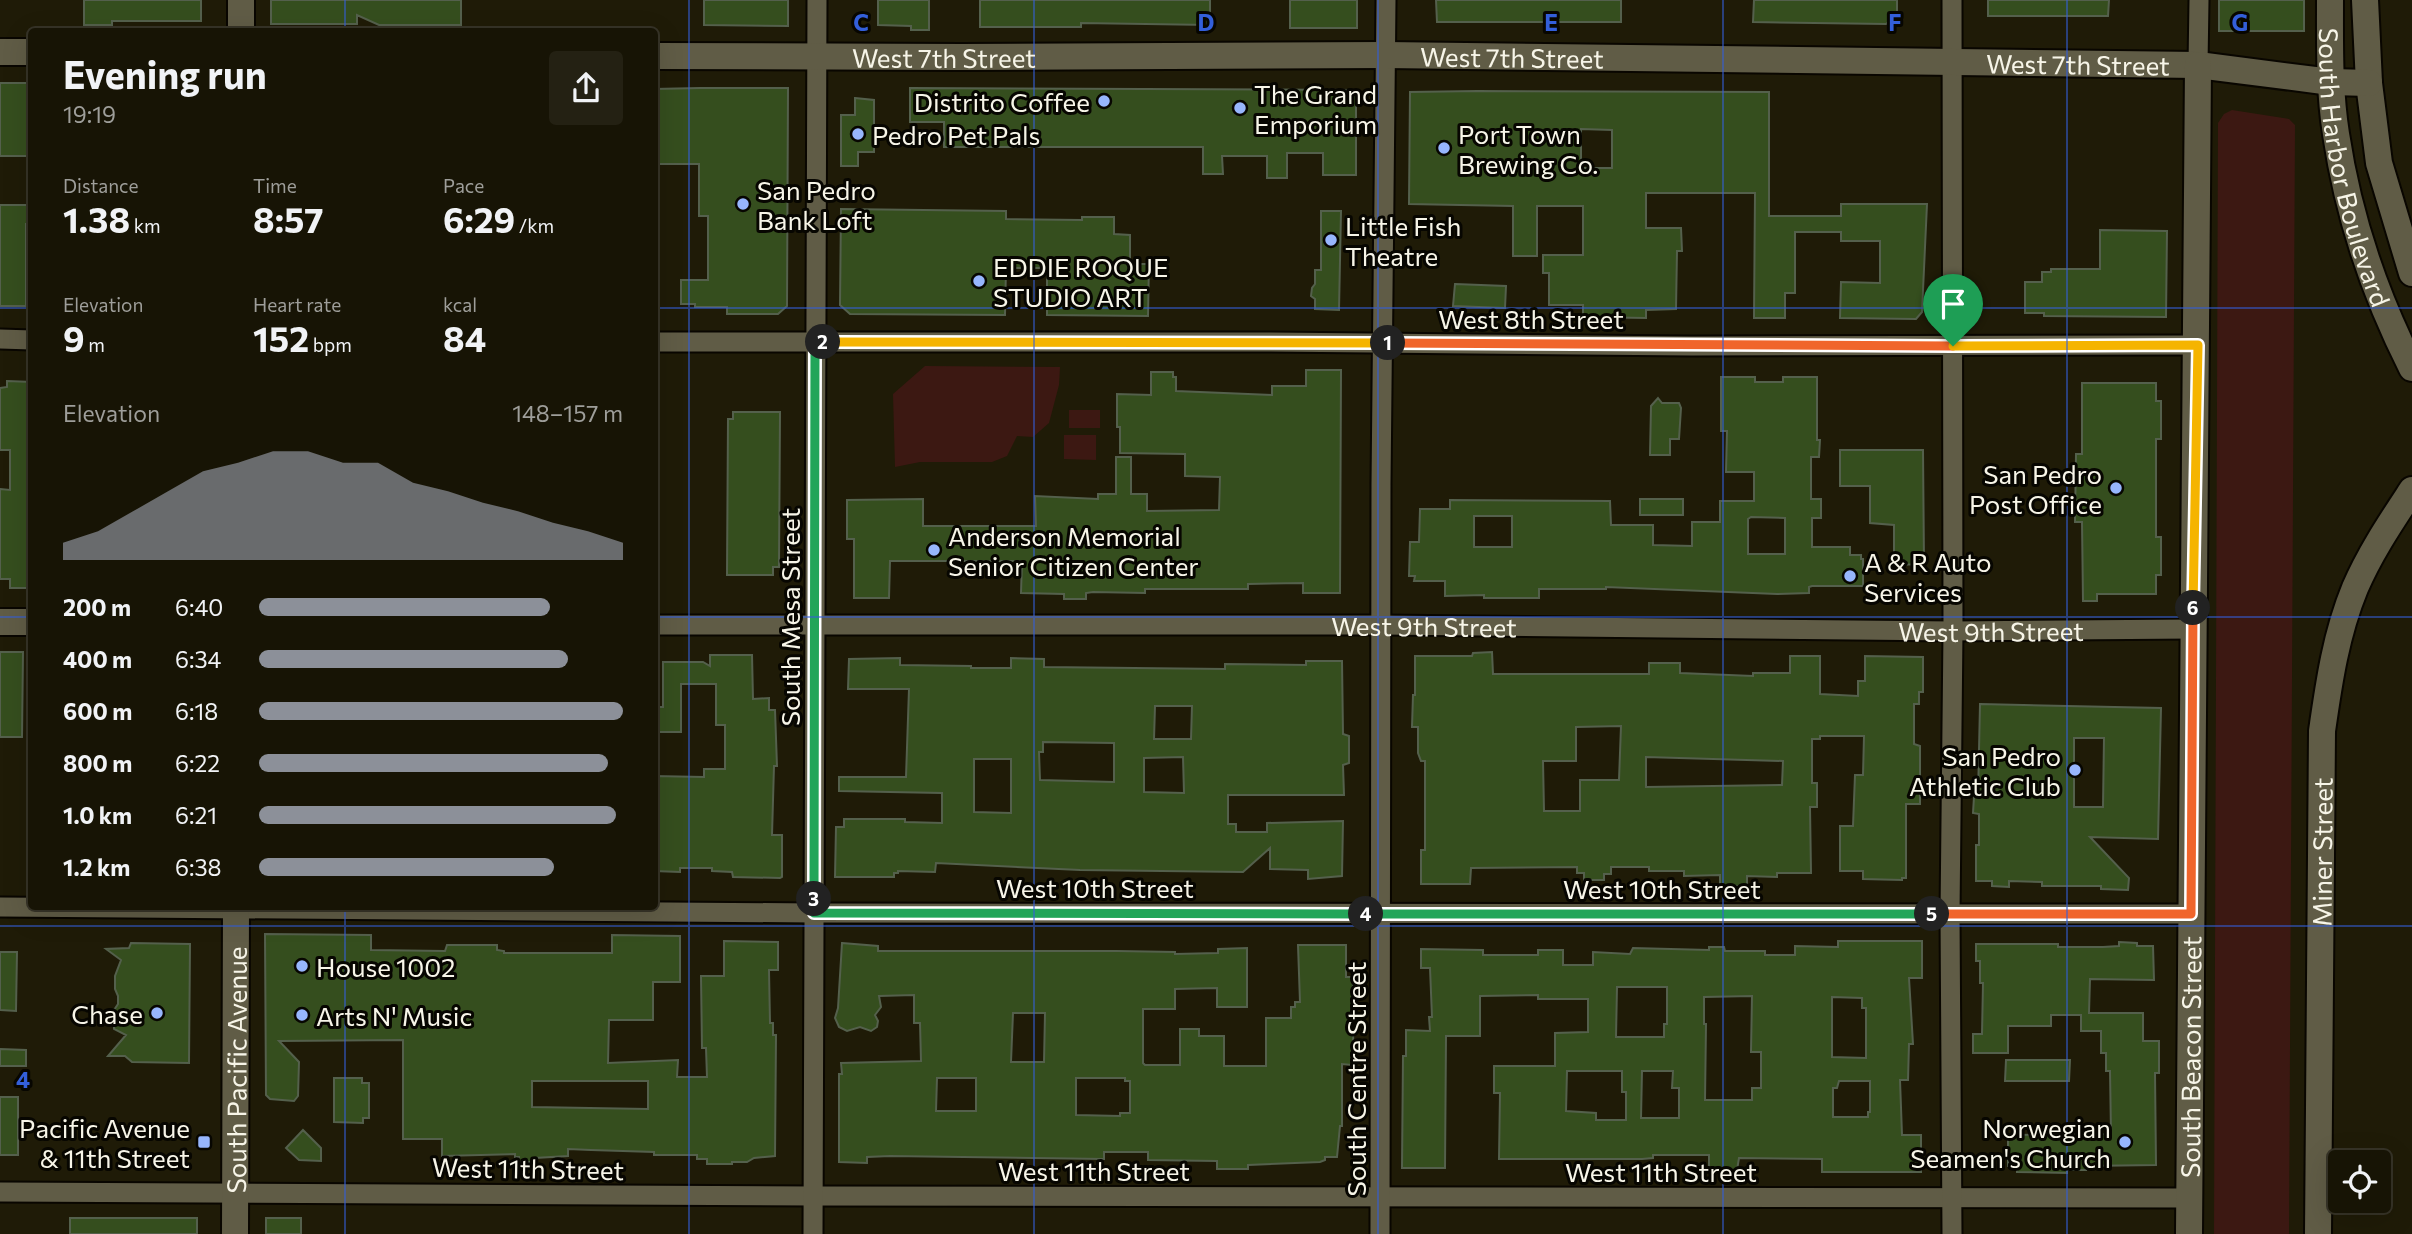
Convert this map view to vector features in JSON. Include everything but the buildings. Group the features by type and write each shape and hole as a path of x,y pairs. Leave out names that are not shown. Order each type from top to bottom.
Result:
{"main road":[{"path":"241,0 241,28"},
{"name":"South Harbor Boulevard","path":"2330,0 2331,82 2336,133 2350,206 2376,285 2412,368"},
{"name":"South Harbor Boulevard","path":"2365,0 2369,83 2379,163 2412,273"},
{"path":"0,52 28,52"},
{"name":"West 7th Street","path":"658,56 1385,55 2198,65 2331,82 2369,83"},
{"name":"South Beacon Street","path":"2189,1234 2193,629 2198,345 2198,65"},
{"name":"Miner Street","path":"2319,1234 2322,731 2330,671 2355,588 2380,537 2412,490"},
{"path":"0,622 28,622"},
{"name":"South Pacific Avenue","path":"235,1234 236,910"}],"street":[{"name":"South Mesa Street","path":"813,1234 817,0"},
{"name":"South Centre Street","path":"1380,1234 1386,0"},
{"path":"1952,0 1952,1234"},
{"name":"South Beacon Street","path":"2198,65 2199,0"},
{"path":"0,339 28,340"},
{"name":"West 8th Street","path":"658,342 2198,345"},
{"name":"West 9th Street","path":"658,625 1381,625 1953,631 2193,629"},
{"name":"West 10th Street","path":"0,907 28,907"},
{"name":"West 10th Street","path":"525,910 814,913 2191,914"},
{"name":"West 11th Street","path":"0,1192 2189,1198"}],"shaded area":[{"path":"2232,110 2289,119 2295,125 2289,1234 2214,1234 2218,123 2224,114"},
{"path":"925,366 1060,367 1059,385 1049,423 1033,437 1017,436 1007,456 992,462 920,462 895,467 893,394"},
{"path":"1069,410 1100,410 1100,428 1069,428"},
{"path":"1064,435 1096,435 1096,460 1064,459"}],"place":[{"name":"Distrito Coffee","path":"1104,101"},
{"name":"The Grand Emporium","path":"1240,108"},
{"name":"Pedro Pet Pals","path":"858,134"},
{"name":"Port Town Brewing Co.","path":"1444,148"},
{"name":"San Pedro Bank Loft","path":"743,204"},
{"name":"Little Fish Theatre","path":"1331,240"},
{"name":"EDDIE ROQUE STUDIO ART","path":"979,281"},
{"name":"San Pedro Post Office","path":"2116,488"},
{"name":"Anderson Memorial Senior Citizen Center","path":"934,550"},
{"name":"A & R Auto Services","path":"1850,576"},
{"name":"San Pedro Athletic Club","path":"2075,770"},
{"name":"House 1002","path":"302,966"},
{"name":"Chase","path":"157,1013"},
{"name":"Arts N' Music","path":"302,1015"},
{"name":"Pacific Avenue & 11th Street","path":"204,1142"},
{"name":"Norwegian Seamen's Church","path":"2125,1142"}],"route":[{"path":"815,342 1953,346 2198,345 2191,914 814,913 815,342"}]}
